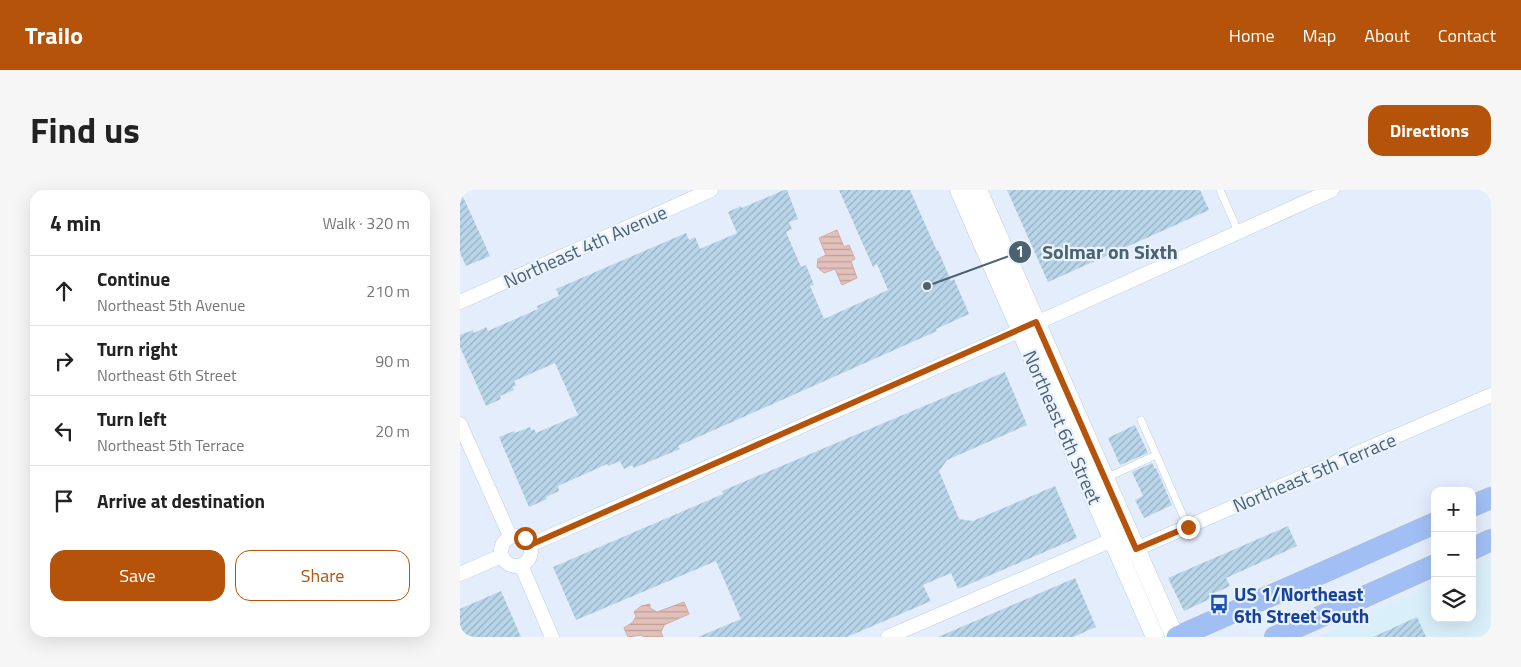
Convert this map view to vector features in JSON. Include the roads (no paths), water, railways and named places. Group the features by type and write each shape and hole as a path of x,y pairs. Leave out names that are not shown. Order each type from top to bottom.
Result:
{"main road":[{"path":"1476,504 1491,498"},
{"path":"1176,637 1431,525"},
{"path":"1476,546 1491,540"},
{"path":"1275,637 1431,567"}],"street":[{"name":"Northeast 4th Avenue","path":"460,302 711,190"},
{"name":"Northeast 6th Street","path":"959,190 1155,637"},
{"name":"Northeast 6th Street","path":"978,190 1176,637"},
{"path":"530,545 1021,330 1332,190"},
{"name":"Northeast 5th Terrace","path":"1136,549 1491,395"},
{"path":"460,424 510,536"},
{"path":"510,536 521,536 530,545 528,561 521,566 505,563 501,556 500,548 502,543 510,536"},
{"path":"888,637 1112,540"},
{"path":"460,574 501,556"},
{"path":"521,566 552,637"}],"lane":[{"path":"1220,190 1238,231"},
{"path":"1141,420 1188,527"},
{"path":"1105,478 1156,455"}],"place":[{"name":"Solmar on Sixth","path":"927,286"},
{"name":"US 1/Northeast 6th Street South","path":"1219,604"}]}
